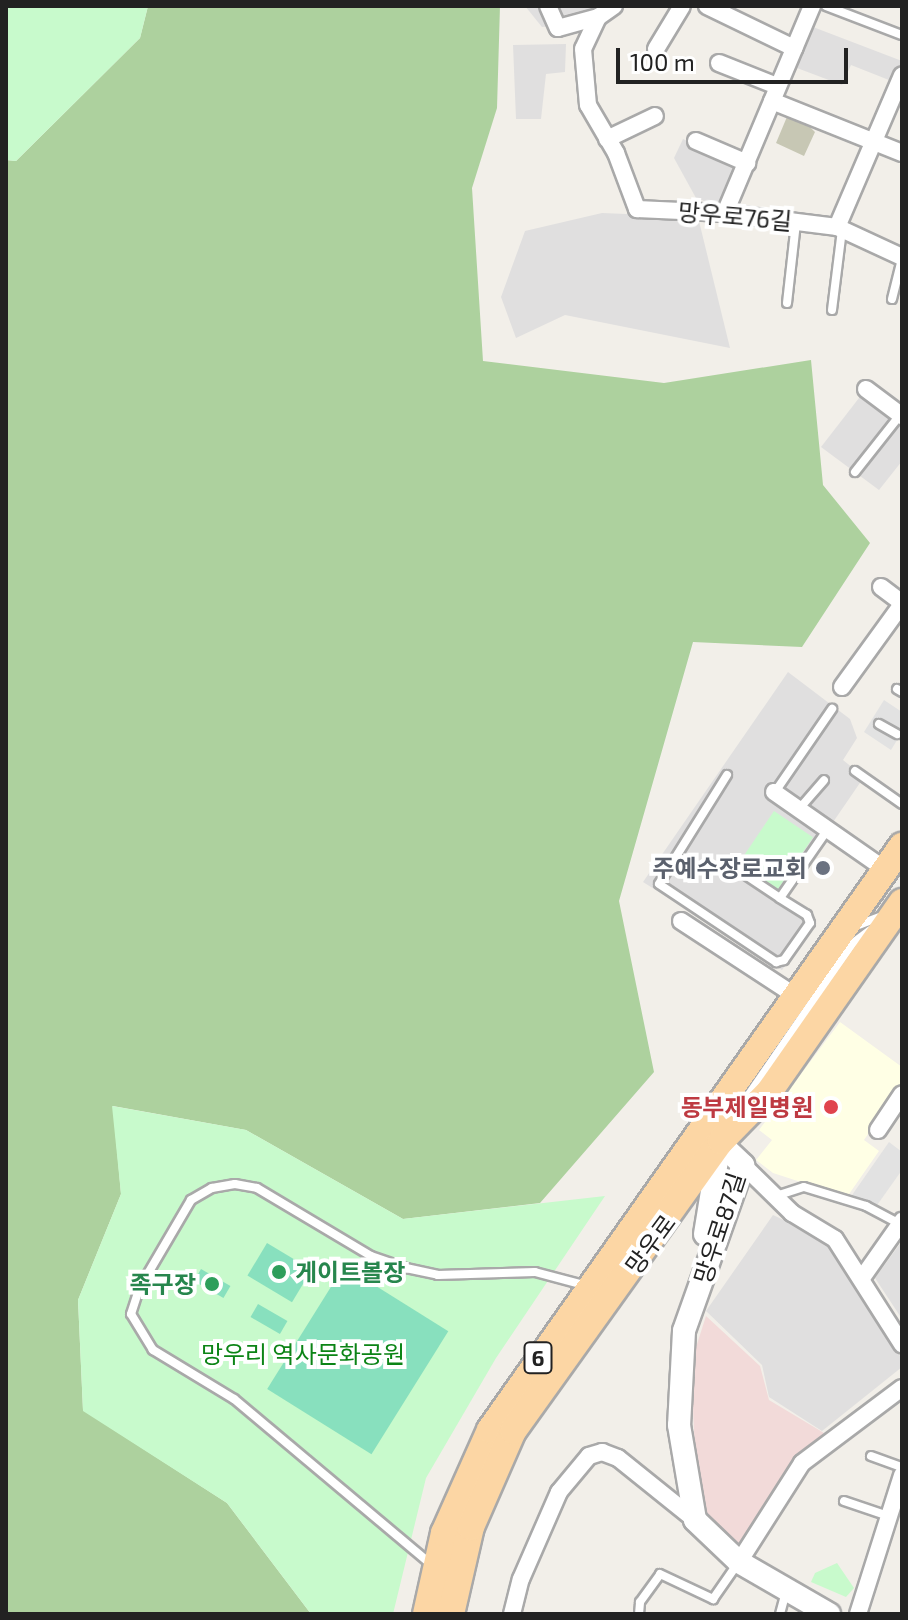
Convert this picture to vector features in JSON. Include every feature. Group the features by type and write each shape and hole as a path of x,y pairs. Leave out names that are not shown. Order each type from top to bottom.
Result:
{"main road":[{"name":"망우로","path":"451,1614 471,1527 513,1431 712,1135 794,995 902,846"},
{"name":"망우로","path":"426,1614 436,1568 470,1466 588,1286 712,1135 769,1092 900,909"}],"street":[{"path":"548,6 558,28 598,17 614,6"},
{"path":"656,49 682,6"},
{"path":"707,6 794,48"},
{"path":"725,213 812,6"},
{"name":"망우로76길","path":"598,17 583,49 588,105 607,139 637,209 725,213 840,228 902,258"},
{"path":"719,63 874,143 902,153"},
{"path":"840,228 901,83"},
{"path":"607,139 655,116"},
{"path":"696,141 747,163"},
{"path":"866,389 901,415"},
{"path":"842,687 902,604 881,587"},
{"path":"774,792 886,870"},
{"path":"869,893 900,909"},
{"path":"681,921 794,995"},
{"path":"878,1130 902,1094"},
{"name":"망우로87길","path":"695,1520 679,1425 684,1331 743,1165 712,1135"},
{"name":"망우로87길","path":"712,1135 712,1212 666,1365 669,1469 680,1503 739,1562 829,1614"},
{"path":"743,1165 775,1196 835,1239 902,1344"},
{"path":"862,1278 901,1222"},
{"path":"739,1562 802,1463 902,1388"},
{"path":"512,1614 546,1519 559,1492 589,1456 602,1452 618,1458 695,1520"},
{"path":"858,1614 902,1475"}],"lane":[{"path":"826,6 902,35"},
{"path":"787,303 797,222"},
{"path":"832,310 840,228"},
{"name":"망우로76길","path":"892,299 902,258"},
{"path":"855,472 901,415"},
{"path":"774,792 832,709"},
{"path":"879,724 897,734"},
{"path":"855,771 902,804"},
{"path":"727,775 659,884 780,963 810,923 807,915 738,870"},
{"path":"799,809 824,780"},
{"path":"780,898 829,829"},
{"path":"839,933 900,909"},
{"path":"436,1568 415,1556 234,1399 153,1350 131,1314 140,1287 191,1200 212,1188 235,1184 257,1188 371,1256 406,1268 438,1275 535,1272 588,1286"},
{"path":"775,1196 804,1187 866,1206 901,1222"},
{"path":"871,1456 902,1467"},
{"path":"844,1501 894,1507"},
{"path":"639,1614 640,1602 660,1574 713,1599 739,1562"},
{"path":"780,1614 786,1590"}],"shaded area":[{"path":"525,6 609,6 588,22 542,27"},
{"path":"813,27 902,61 894,82 851,65 842,85 797,68"},
{"path":"566,44 565,72 546,74 541,119 516,119 513,45"},
{"path":"789,112 816,125 808,125 815,132 804,156 776,143"},
{"path":"683,139 739,164 720,207 696,198 674,158"},
{"path":"602,213 698,217 730,348 565,315 516,338 501,297 525,231"},
{"path":"866,389 902,416 902,461 879,490 821,447"},
{"path":"788,672 850,719 857,738 843,760 864,777 781,898 816,921 782,970 643,882"},
{"path":"884,700 902,712 902,732 891,750 864,732"},
{"name":"동부제일병원","path":"840,1022 902,1067 902,1084 864,1140 879,1151 847,1197 773,1173 756,1160 772,1140 759,1130"},
{"path":"889,1142 902,1152 902,1170 875,1208 850,1198"},
{"path":"773,1215 829,1241 902,1359 902,1367 822,1431 769,1397 762,1365 706,1311"},
{"path":"902,1241 902,1319 875,1278"},
{"path":"706,1316 760,1366 769,1400 824,1433 779,1480 738,1547 709,1521 697,1498 691,1363"}],"green space":[{"path":"6,6 148,6 140,38 16,161 6,160"},
{"path":"148,6 500,6 497,108 472,188 483,361 664,383 811,360 823,485 870,543 802,647 693,642 619,901 654,1072 540,1203 403,1219 246,1130 113,1106 121,1194 78,1300 83,1410 227,1503 311,1614 6,1614 6,160 16,161 140,38"},
{"path":"774,811 813,837 778,890 739,863"},
{"name":"망우리 역사문화공원","path":"112,1106 246,1130 403,1219 605,1196 496,1358 426,1478 393,1614 311,1614 227,1503 83,1411 78,1300 121,1194"},
{"name":"게이트볼장","path":"267,1243 312,1270 292,1302 247,1276"},
{"path":"344,1266 448,1331 371,1454 267,1389"},
{"name":"족구장","path":"201,1269 230,1286 223,1298 194,1281"},
{"name":"족구장","path":"258,1304 287,1321 280,1334 250,1317"},
{"path":"837,1563 854,1588 846,1597 811,1582 815,1573"}],"place":[{"name":"주예수장로교회","path":"823,868"},
{"name":"동부제일병원","path":"831,1107"},
{"name":"게이트볼장","path":"279,1272"},
{"name":"족구장","path":"212,1284"}]}
